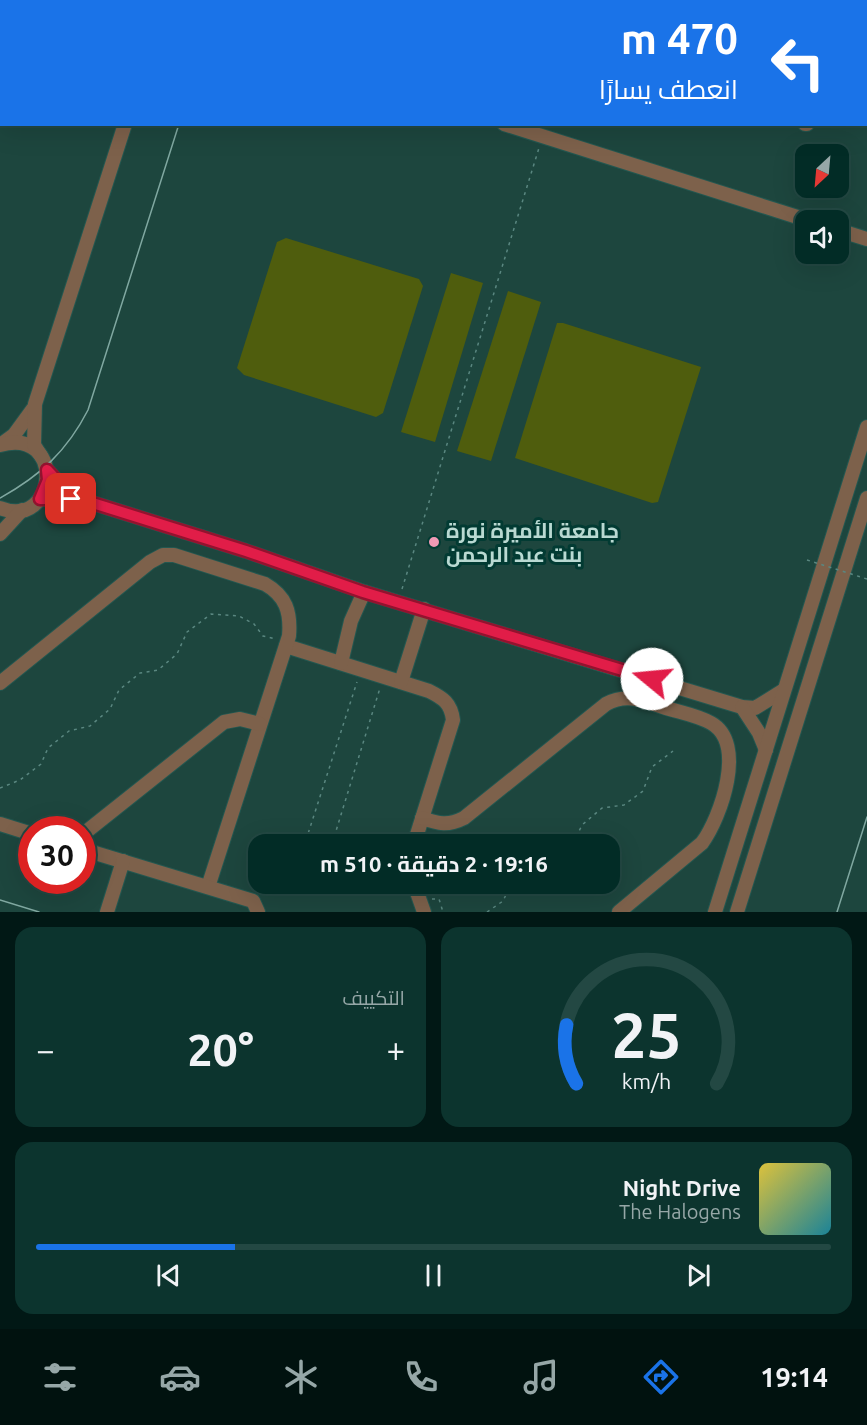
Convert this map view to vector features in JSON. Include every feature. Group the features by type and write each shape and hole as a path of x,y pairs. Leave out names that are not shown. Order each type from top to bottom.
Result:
{"street":[{"path":"1,444 14,435 35,404 124,126"},
{"path":"510,126 795,216"},
{"path":"849,233 867,239"},
{"path":"35,404 34,445 47,470 48,480 40,499"},
{"path":"715,912 867,427"},
{"path":"1,444 23,444 41,456"},
{"path":"47,470 63,487 83,500 246,551 363,592 742,707 755,708 784,690"},
{"path":"737,912 867,498"},
{"path":"0,534 22,510 40,499 83,500"},
{"path":"0,508 22,510"},
{"path":"0,683 150,562 163,555 174,555 265,584 277,591 285,600 290,624 281,642 260,724 208,887"},
{"path":"341,663 356,624 363,592"},
{"path":"401,682 424,609"},
{"path":"281,642 443,698 452,708 453,720 417,834"},
{"path":"422,818 440,824 451,824 464,818 606,704 620,697 635,698 711,723 726,738 731,758 711,831 702,843 619,912"},
{"path":"742,707 766,750"},
{"path":"96,824 224,722 240,719 260,724"},
{"path":"0,824 18,830"},
{"path":"96,853 253,901 258,912"},
{"path":"107,912 123,861"}],"path":[{"path":"402,589 543,137"},
{"path":"807,560 867,579"},
{"path":"0,788 20,780 41,764 48,748 69,731 90,726 110,709 119,690 140,673 158,670 177,654 187,632 211,614 238,615 254,624 263,636 281,642"},
{"path":"308,834 357,682"},
{"path":"335,834 380,687"},
{"path":"578,834 582,825 602,808 624,805 642,791 652,767 673,751"},
{"path":"488,912 503,901 506,894"},
{"path":"427,906 439,899 443,912"}],"shaded area":[{"name":"جامعة الأميرة نورة بنت عبد الرحمن","path":"0,126 867,126 867,912 0,912"}],"green space":[{"path":"286,238 419,279 423,286 383,413 376,417 244,375 237,368 277,242"},
{"path":"451,273 483,283 435,442 401,432"},
{"path":"508,291 541,302 491,461 457,451"},
{"path":"557,323 701,367 658,502 652,503 515,458"}],"tram line":[{"path":"0,498 28,481 51,461 71,438 88,410 178,126"},
{"path":"837,912 867,817"},
{"path":"0,900 39,912"}],"place":[{"name":"جامعة الأميرة نورة بنت عبد الرحمن","path":"434,542"}],"route":[{"path":"71,499 40,499 48,480 47,470 63,487 83,500 246,551 363,592 652,679"}]}
